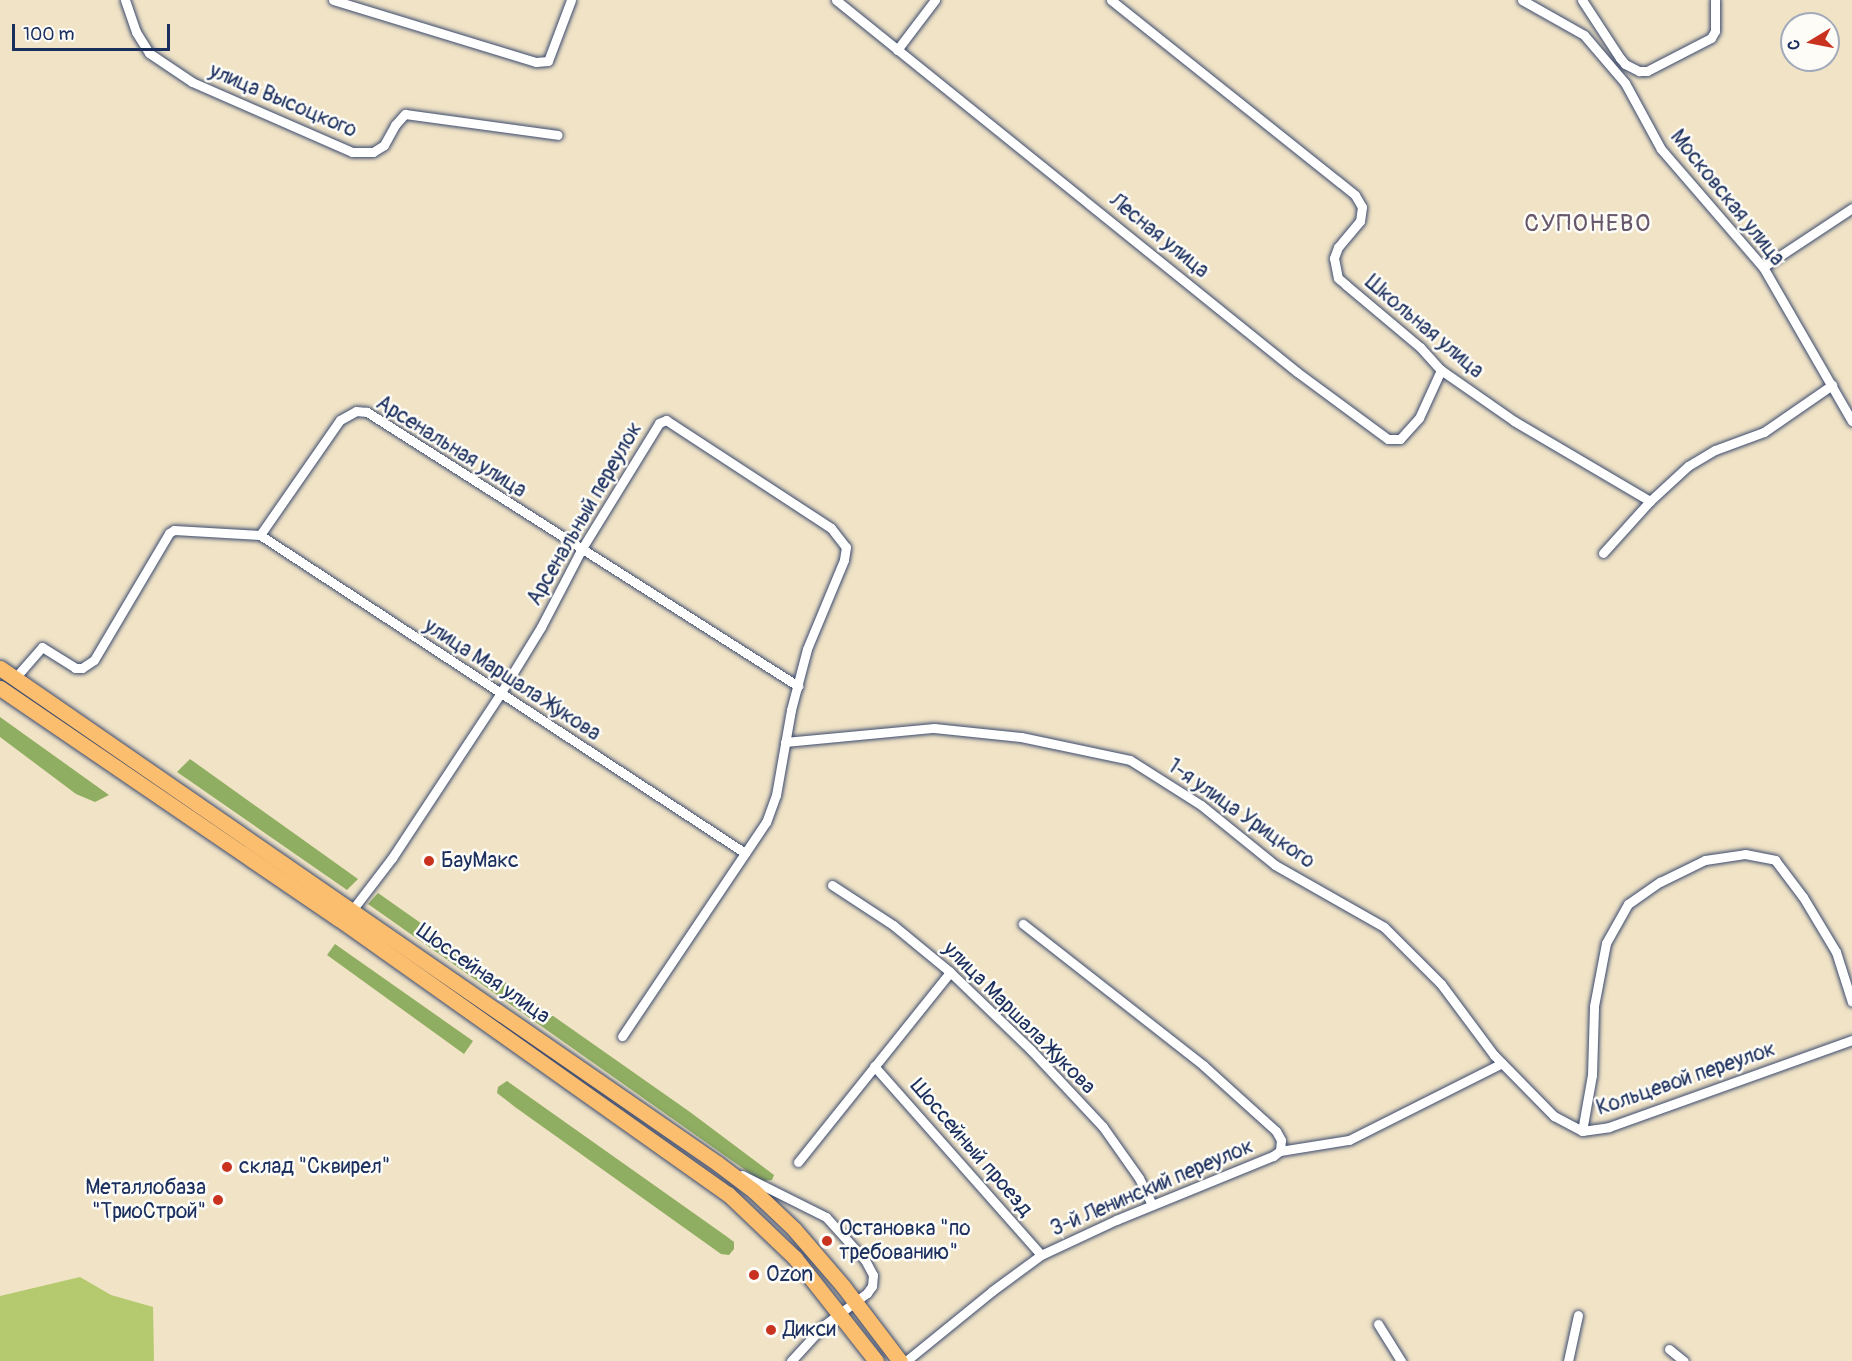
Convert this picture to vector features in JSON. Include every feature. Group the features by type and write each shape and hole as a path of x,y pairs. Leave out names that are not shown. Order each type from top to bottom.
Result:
{"main road":[{"name":"Шоссейная улица","path":"0,668 353,909 717,1163 794,1229 855,1301 900,1361"},
{"name":"Шоссейная улица","path":"0,688 368,939 707,1178 777,1238 839,1312 876,1361"}],"street":[{"name":"улица Высоцкого","path":"125,0 136,32 149,53 183,76 352,152 373,152 384,145 395,125 405,114 558,135"},
{"path":"333,0 536,62 548,61 571,0"},
{"name":"Лесная улица","path":"836,0 961,98 1297,372 1388,439 1400,439 1419,418 1441,370"},
{"path":"897,50 935,0"},
{"name":"Школьная улица","path":"1111,0 1355,195 1362,207 1360,221 1334,258 1338,278 1420,347 1441,370 1514,421 1650,501"},
{"name":"Московская улица","path":"1522,0 1584,35 1625,83 1661,149 1763,267 1852,421"},
{"path":"1582,0 1620,58 1631,68 1647,71 1711,38 1715,31 1715,0"},
{"path":"1763,267 1852,208"},
{"path":"1603,553 1650,501 1688,466 1715,450 1764,432 1832,385"},
{"name":"Арсенальная улица","path":"260,536 340,420 356,411 367,412 798,686"},
{"name":"Арсенальный переулок","path":"353,909 393,858 500,694 541,627 582,550 659,423 666,420 831,528 846,547 844,560 807,649 785,742 776,795 766,822 622,1036"},
{"path":"15,678 42,647 75,668 82,668 94,660 169,533 174,530 260,536"},
{"name":"улица Маршала Жукова","path":"260,536 745,853"},
{"name":"1-я улица Урицкого","path":"785,742 934,728 1021,737 1130,760 1201,805 1275,865 1384,927 1442,984 1502,1063 1554,1116 1582,1131"},
{"name":"Кольцевой переулок","path":"1852,1002 1836,952 1803,897 1775,860 1745,854 1705,860 1660,882 1628,904 1606,943 1594,1006 1592,1075 1582,1131 1609,1127 1852,1040"},
{"name":"улица Маршала Жукова","path":"832,885 893,925 950,972 1031,1050 1102,1127 1139,1178 1152,1205"},
{"name":"3-й Ленинский переулок","path":"906,1361 992,1291 1041,1256 1152,1205 1273,1156 1280,1151 1281,1140 1276,1131 1203,1065 1023,924"},
{"path":"798,1162 950,972"},
{"path":"1280,1151 1358,1137 1502,1063"},
{"name":"Шоссейный проезд","path":"874,1066 1041,1256"},
{"path":"717,1163 816,1211 834,1224 865,1260 873,1275 872,1286 824,1325 795,1359"},
{"path":"1568,1361 1578,1315"},
{"path":"1378,1324 1401,1361"},
{"path":"1670,1349 1684,1361"}],"green space":[{"path":"0,717 109,795 95,802 76,794 0,737"},
{"path":"190,759 358,879 347,890 177,772"},
{"path":"378,893 690,1112 774,1175 772,1180 763,1181 751,1174 368,904"},
{"path":"335,944 473,1041 464,1054 327,955"},
{"path":"507,1081 726,1236 734,1242 734,1249 729,1255 721,1254 515,1107 497,1093 498,1087"},
{"path":"80,1277 111,1295 153,1307 154,1361 0,1361 0,1296"}],"place":[{"name":"БауМакс","path":"429,861"},
{"name":"склад \"Сквирел\"","path":"227,1167"},
{"name":"Металлобаза \"ТриоСтрой\"","path":"218,1200"},
{"name":"Остановка \"по требованию\"","path":"827,1241"},
{"name":"Ozon","path":"754,1275"},
{"name":"Дикси","path":"771,1330"}],"district":[{"name":"СУПОНЕВО","path":"1588,224"}]}
